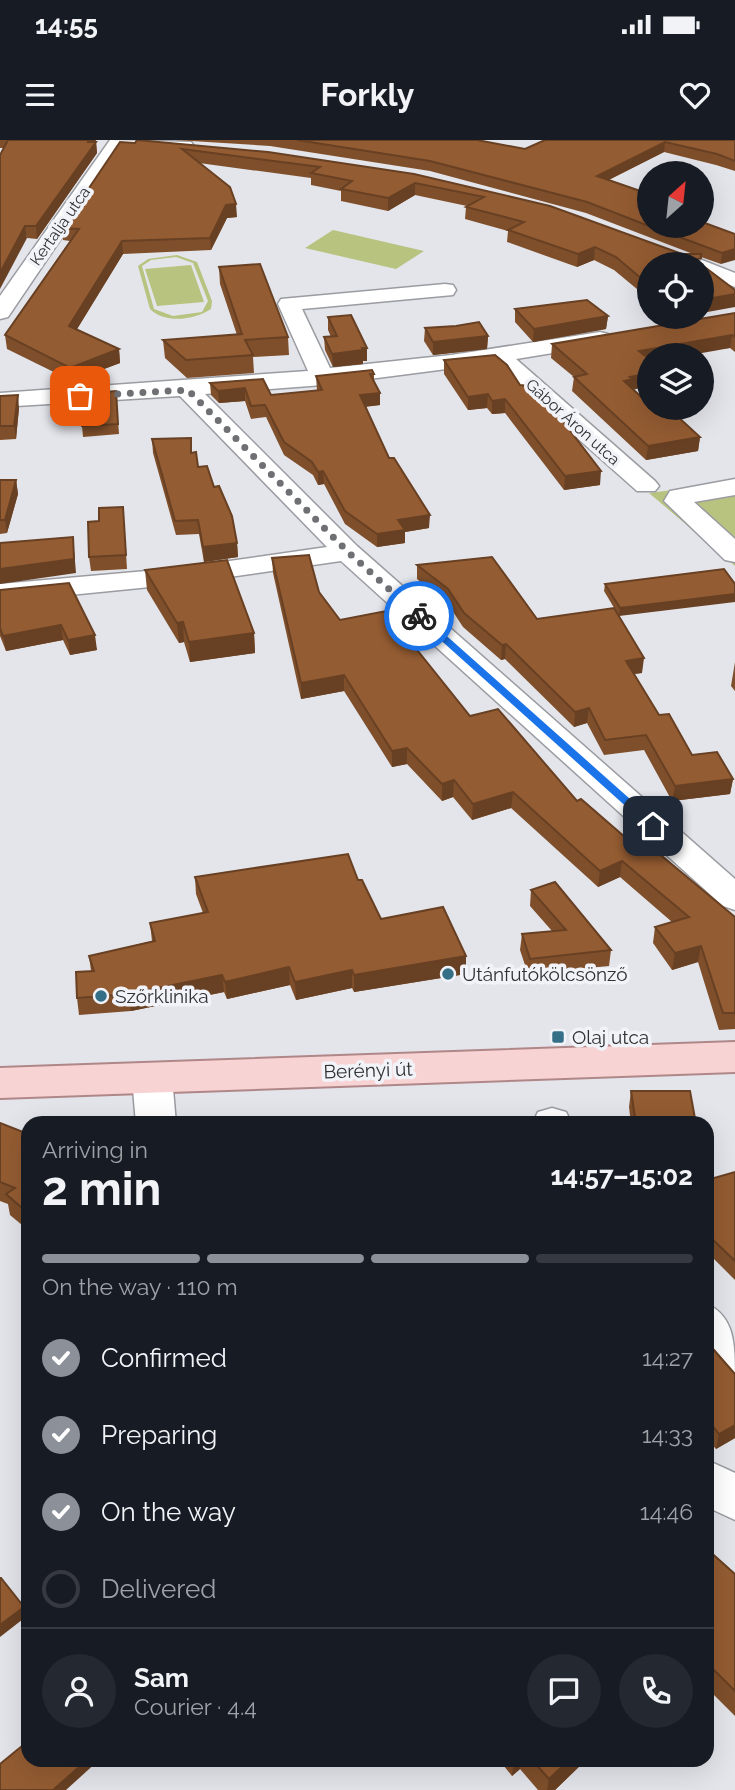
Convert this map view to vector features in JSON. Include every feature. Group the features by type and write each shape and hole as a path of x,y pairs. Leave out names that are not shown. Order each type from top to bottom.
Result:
{"main road":[{"name":"Berényi út","path":"0,1083 502,1066 586,1060 735,1057"}],"street":[{"path":"119,140 202,148"},
{"name":"Kertalja utca","path":"0,312 119,140"},
{"path":"714,272 735,282"},
{"path":"323,378 289,303 445,290"},
{"path":"0,400 188,390 323,378 500,357 617,336"},
{"name":"Gábor Áron utca","path":"500,357 646,486"},
{"path":"188,390 348,552 735,898"},
{"path":"735,487 687,494 679,497 677,501 735,554"},
{"path":"0,593 180,576 348,552"},
{"path":"152,1077 155,1116"},
{"path":"714,1331 735,1359"},
{"path":"714,1486 735,1498"}],"green space":[{"path":"333,230 424,251 396,269 305,248"},
{"path":"177,255 197,262 212,301 211,309 197,316 180,319 156,314 150,309 138,266 148,259","holes":["176,257 193,263 208,301 202,312 173,316 154,309 142,266 151,260"]},
{"path":"191,265 204,302 157,306 145,269"},
{"path":"735,482 735,566 649,493"}],"building":[{"path":"8,140 96,142 36,226 25,226 0,273 0,155"},
{"path":"137,140 268,152 414,174 550,206 676,252 637,252 637,275 616,257 595,247 578,254 508,230 524,222 466,207 484,197 415,183 388,198 341,189 352,181 311,173 320,167 182,149 230,187 236,204 226,205 210,238 122,241 69,326 119,349 70,368 5,335 79,229 62,228 120,142 135,143"},
{"path":"297,140 477,140 525,149 545,140 735,140 735,161 665,142 597,176 637,190 637,221 587,202 430,161"},
{"path":"714,226 735,234 735,249 722,253 682,238 714,238"},
{"path":"260,264 288,337 245,340 253,355 186,360 163,340 242,334 219,267"},
{"path":"714,274 735,290 735,294 714,298"},
{"path":"587,300 608,316 534,329 515,309"},
{"path":"735,313 735,337 732,335 686,343 637,343 637,376 624,381 637,393 637,420 681,420 700,437 648,446 574,377 587,374 552,344 641,329 714,329 714,317"},
{"path":"351,315 367,348 332,354 324,337 337,336 328,317"},
{"path":"479,322 488,336 433,342 425,328 456,326"},
{"path":"495,355 507,365 520,385 530,386 545,398 601,471 565,476 505,399 492,401 488,394 468,397 444,360"},
{"path":"372,370 374,374 370,374 380,393 360,395 389,458 394,458 430,515 398,520 405,530 377,534 345,511 323,471 318,472 312,462 284,442 265,405 251,406 245,388 218,391 210,383 263,379 271,395 322,390 316,376"},
{"path":"116,391 118,424 82,426 80,394"},
{"path":"18,395 14,426 0,426 0,396"},
{"path":"191,438 191,453 196,452 198,467 207,466 214,487 219,486 232,516 237,543 203,547 198,520 175,521 152,439"},
{"path":"0,480 16,480 5,520 0,520"},
{"path":"123,507 126,555 89,557 88,522 99,521 99,508"},
{"path":"73,537 74,559 0,569 0,543"},
{"path":"309,555 319,592 340,620 386,611 470,716 498,709 577,801 581,799 641,851 651,847 735,917 735,1013 723,1013 701,946 675,953 655,927 689,917 622,861 600,871 513,792 473,804 454,780 442,784 407,748 392,751 344,675 301,683 272,558"},
{"path":"492,557 537,619 614,608 644,658 626,661 659,715 669,714 692,755 717,752 733,779 675,786 646,735 605,740 589,708 575,712 506,644 502,645 464,613 448,589 417,565"},
{"path":"227,560 254,633 189,642 183,622 177,623 145,570"},
{"path":"724,569 735,584 735,594 620,608 605,584"},
{"path":"69,583 95,635 68,640 61,625 3,636 0,628 0,590"},
{"path":"348,854 358,880 362,880 381,919 443,907 466,956 354,975 352,970 295,982 289,967 225,982 222,975 129,994 77,998 76,972 94,971 89,956 155,941 150,923 208,912 195,877"},
{"path":"555,882 611,950 530,959 522,934 566,930 531,890"},
{"path":"631,1091 690,1091 695,1116 635,1116"},
{"path":"0,1123 21,1131 21,1207 6,1194 15,1188 0,1182"},
{"path":"735,1172 735,1261 714,1241 714,1178"},
{"path":"714,1350 735,1374 735,1425 719,1434 714,1428"},
{"path":"714,1555 735,1574 735,1691 714,1670"},
{"path":"1,1578 21,1603 21,1609 0,1625"},
{"path":"21,1747 21,1767 79,1767 53,1790 0,1790 0,1764"},
{"path":"538,1767 562,1767 549,1779"}],"way so far":[{"path":"80,396 188,390 348,552 419,616"}],"place":[{"name":"Utánfutókölcsönző","path":"448,974"},
{"name":"Szőrklinika","path":"101,996"},
{"name":"Olaj utca","path":"558,1037"}],"route":[{"path":"419,616 653,826"}]}
